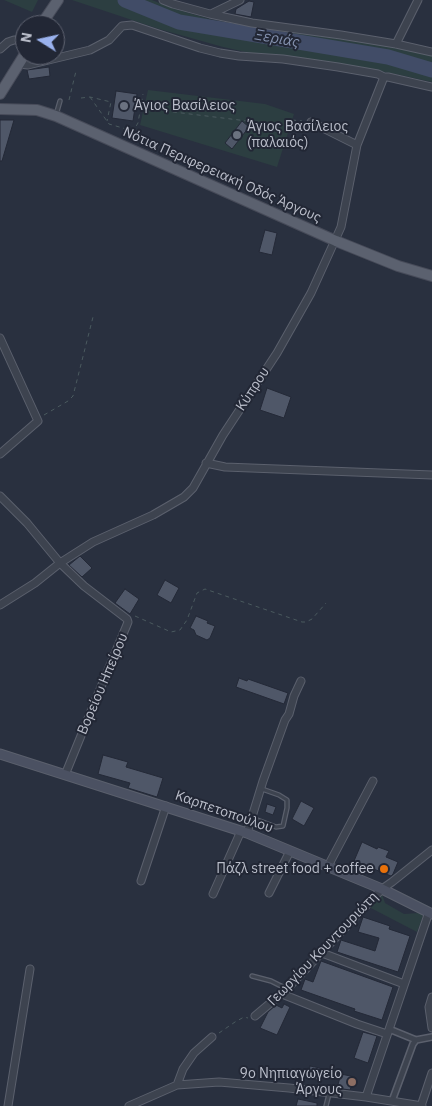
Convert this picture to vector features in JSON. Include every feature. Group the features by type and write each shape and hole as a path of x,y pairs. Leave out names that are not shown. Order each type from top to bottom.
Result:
{"main road":[{"path":"48,15 58,0"},
{"path":"0,83 15,60"},
{"path":"0,94 18,65"},
{"name":"Νότια Περιφερειακή Οδός Άργους","path":"0,109 37,110 56,116 336,241 398,266 432,276"},
{"name":"Καρπετοπούλου","path":"0,754 244,832 382,889 430,913"}],"street":[{"path":"163,0 210,14 252,23 341,31 432,52"},
{"path":"210,14 240,0"},
{"path":"396,44 418,0"},
{"path":"65,56 90,50 109,40 122,26 132,25 220,53 338,67 432,87"},
{"path":"0,49 8,42 15,40"},
{"name":"Κύπρου","path":"0,604 35,583 60,563 93,542 153,515 184,497 193,488 222,435 277,353 306,302 336,241 341,227 357,145 384,77"},
{"path":"311,122 357,145"},
{"path":"0,338 38,421 0,454"},
{"path":"206,463 225,467 432,475"},
{"name":"Βορείου Ηπείρου","path":"0,496 27,523 60,563 84,586 127,619 128,622 65,775"},
{"path":"213,894 252,818 263,781 301,681"},
{"path":"328,866 372,781"},
{"path":"141,881 166,806"},
{"path":"269,893 290,850"},
{"name":"Γεωργίου Κουντουριώτη","path":"255,1016 285,991 382,889 432,850"},
{"path":"366,1097 430,913"},
{"path":"322,953 404,984"},
{"path":"8,1106 30,969"},
{"path":"285,991 349,1021 416,1040 432,1037"},
{"path":"432,998 429,1007 432,1028"},
{"path":"177,1085 183,1069 194,1053 212,1037"},
{"path":"392,1101 408,1055 416,1040"},
{"path":"129,1106 177,1085 219,1082 366,1097 421,1106 432,1073"}],"lane":[{"path":"56,116 60,101"},
{"path":"252,818 276,826 283,826 288,808 287,800 262,789"},
{"path":"252,976 271,981 285,991"},
{"path":"326,1106 329,1093"}],"path":[{"path":"69,100 76,71"},
{"path":"90,97 109,124 133,131 138,123 144,94"},
{"path":"81,98 90,97 111,102 107,121"},
{"path":"141,108 247,121 246,124"},
{"path":"292,120 311,122"},
{"path":"38,421 45,414 73,396 93,317"},
{"path":"134,616 172,632 180,630 188,620 197,593 205,589 302,622 312,619 326,603"},
{"name":"Γεωργίου Κουντουριώτη","path":"212,1037 244,1017 251,1019 255,1016"}],"shaded area":[{"path":"4,0 38,0 32,12"},
{"path":"72,0 152,0 213,20 362,40 425,53 432,55 432,82 359,67 250,53 223,47 159,29"},
{"path":"148,90 265,104 294,114 277,167 140,125"},
{"path":"382,894 385,903 404,914 419,913 423,916 417,932 367,906"}],"building":[{"path":"249,1 254,2 251,17 235,14 236,9"},
{"path":"49,67 50,76 29,79 27,70"},
{"name":"Άγιος Βασίλειος","path":"116,91 137,94 133,121 112,118"},
{"path":"0,120 14,120 2,161 0,161"},
{"name":"Άγιος Βασίλειος (παλαιός)","path":"242,121 249,127 232,149 225,143"},
{"path":"135,133 142,135 139,142 133,140"},
{"path":"265,230 277,233 272,255 259,252"},
{"path":"267,388 291,397 284,418 260,410"},
{"path":"80,556 92,568 82,577 69,565"},
{"path":"165,580 179,588 171,603 157,595"},
{"path":"125,589 139,599 130,614 115,603"},
{"path":"196,616 215,626 210,638 207,640 196,635 194,630 190,628"},
{"path":"239,678 247,681 248,679 288,693 284,704 236,687"},
{"path":"103,755 128,762 126,767 163,778 157,797 128,788 130,783 98,774"},
{"path":"301,801 314,808 304,826 292,819"},
{"path":"267,804 276,807 273,815 265,812"},
{"path":"362,842 377,849 378,847 389,851 386,857 398,862 391,876 354,861"},
{"path":"363,917 390,926 389,929 410,936 398,972 337,952 341,940 375,951 379,938 358,932"},
{"path":"321,961 393,987 382,1020 301,990 305,979 313,982"},
{"path":"284,1004 290,1007 277,1035 260,1028 268,1012 276,1005 282,1008"},
{"path":"363,1032 377,1036 368,1063 354,1058"},
{"path":"310,1066 320,1068 317,1080 308,1078"},
{"path":"341,1074 355,1077 350,1090 337,1088"},
{"path":"298,1099 317,1103 317,1106 296,1106"}],"waterway":[{"name":"Ξεριάς","path":"125,0 179,22 388,57 432,70"}],"place":[{"name":"Άγιος Βασίλειος","path":"124,106"},
{"name":"Άγιος Βασίλειος (παλαιός)","path":"237,135"},
{"name":"Πάζλ street food + coffee","path":"384,869"},
{"name":"9ο Νηπιαγωγείο Άργους","path":"352,1082"}]}
